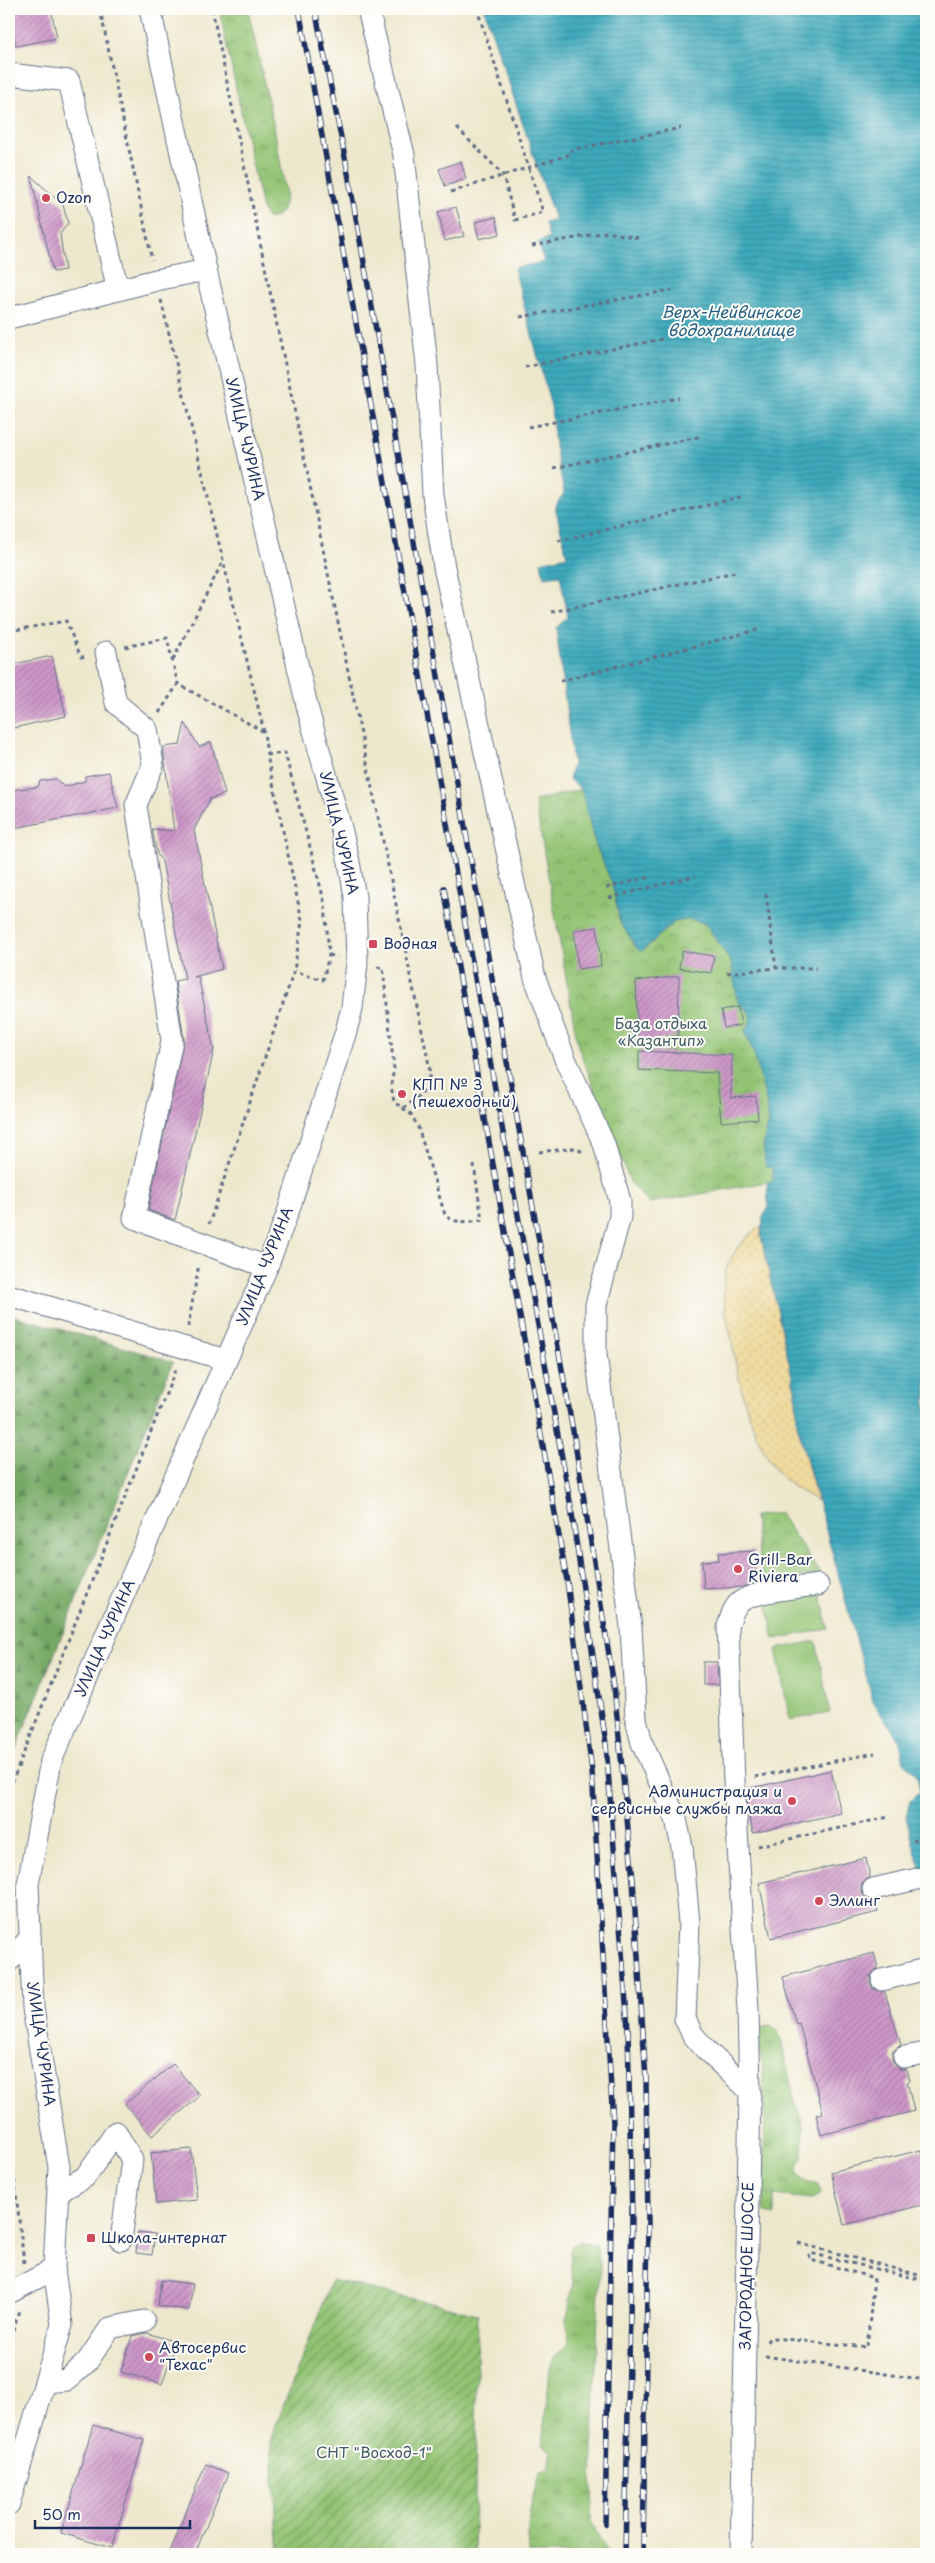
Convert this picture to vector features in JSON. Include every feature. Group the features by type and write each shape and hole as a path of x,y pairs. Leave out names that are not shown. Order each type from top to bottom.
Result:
{"street":[{"name":"УЛИЦА ЧУРИНА","path":"9,2504 62,2325 54,2269 59,2167 33,2008 28,1884 51,1761 226,1360 288,1212 346,1031 352,1008 357,963 355,896 341,828 308,710 206,270 150,9"},
{"path":"368,9 404,155 427,365 433,495 444,567 535,978 565,1059 604,1144 620,1201 620,1217 596,1304 596,1354 631,1627 636,1719 645,1751 676,1819 682,1847 690,1923 685,2019 693,2035 706,2050 750,2091"},
{"path":"9,74 69,81 118,290"},
{"path":"9,318 156,280 206,270"},
{"path":"106,652 116,704 147,729 153,765 136,805 172,1041 134,1218 203,1242 266,1267"},
{"path":"9,1295 226,1360"},
{"name":"ЗАГОРОДНОЕ ШОССЕ","path":"741,2554 750,2091 728,1626 732,1613 738,1603 761,1594 818,1585"},
{"path":"873,1889 926,1877"},
{"path":"9,1961 30,1938"},
{"path":"882,1980 926,1969"},
{"path":"904,2057 926,2052"},
{"path":"59,2192 85,2177 116,2132 132,2160 122,2240"},
{"path":"18,2288 54,2269"},
{"path":"45,2382 67,2380 87,2362 110,2328 144,2321"}],"path":[{"path":"9,1790 184,1348 203,1242 294,971 302,921 267,755 264,732 156,280 100,9"},
{"path":"212,9 429,1065 430,1073 424,1091 418,1098 403,1108"},
{"path":"457,128 503,175 515,220 543,212 476,9"},
{"path":"451,192 572,154 571,150 681,128"},
{"path":"532,246 607,232 638,238"},
{"path":"520,317 672,290"},
{"path":"525,368 662,339"},
{"path":"528,428 679,398"},
{"path":"554,468 702,436"},
{"path":"558,541 745,496"},
{"path":"172,661 224,560"},
{"path":"551,612 735,572"},
{"path":"9,631 66,620 81,657"},
{"path":"560,681 761,629"},
{"path":"129,646 167,638 178,684 264,732"},
{"path":"147,729 178,684"},
{"path":"267,755 285,753 325,904 329,955 323,980 294,971"},
{"path":"609,898 695,876"},
{"path":"606,888 650,877"},
{"path":"766,894 776,968"},
{"path":"329,955 383,968 394,1069 392,1093 394,1102 412,1114 418,1127 445,1215 451,1220 461,1222 482,1220 474,1165"},
{"path":"727,973 776,968 816,968"},
{"path":"539,1152 573,1148 610,1162"},
{"path":"734,1781 875,1752"},
{"path":"738,1851 889,1817"},
{"path":"913,1841 926,1837"},
{"path":"9,2132 18,2288 9,2346"},
{"path":"798,2243 926,2277"},
{"path":"926,2281 810,2253 808,2255 810,2260 874,2278 867,2347 769,2338 765,2357 926,2380"}],"green space":[{"path":"219,9 248,9 276,137 286,195 282,211 274,218 267,218 262,209"},
{"name":"База отдыха «Казантип»","path":"581,789 595,843 612,883 620,922 629,934 633,945 644,950 674,922 690,919 706,924 731,962 738,1002 749,1010 752,1017 745,1031 754,1053 766,1100 769,1121 765,1137 773,1168 773,1181 649,1203 631,1184 578,1046 535,801"},
{"path":"9,1314 173,1362 9,1766"},
{"path":"779,1513 821,1574 762,1583 754,1516"},
{"path":"821,1594 828,1629 774,1639 767,1604"},
{"path":"816,1641 830,1713 790,1720 776,1649"},
{"path":"770,2026 778,2031 781,2040 795,2102 804,2128 803,2158 797,2166 797,2173 803,2180 819,2184 821,2193 815,2198 810,2199 774,2195 774,2215 766,2213 763,2208 764,2100 759,2045 759,2035 763,2027"},
{"path":"580,2241 596,2246 600,2264 593,2439 592,2521 595,2531 608,2554 530,2554 528,2523 531,2503 539,2473 549,2468 553,2451 542,2445 550,2368 554,2358 568,2342 567,2320 573,2283 570,2252 572,2246"},
{"name":"СНТ \"Восход-1\"","path":"332,2280 478,2314 474,2554 279,2554 271,2438"}],"sand":[{"path":"761,1226 761,1237 796,1394 797,1424 817,1501 788,1483 770,1460 753,1427 738,1373 725,1309 725,1272 742,1242"}],"water":[{"name":"Верх-Нейвинское водохранилище","path":"484,9 926,9 926,1891 906,1817 910,1801 920,1792 917,1776 904,1762 899,1739 874,1705 797,1424 796,1394 761,1237 763,1217 768,1208 767,1182 773,1181 773,1168 766,1167 763,1146 769,1121 766,1100 754,1053 745,1031 750,1023 750,1015 738,1003 731,962 706,924 690,919 674,922 643,950 639,951 620,922 612,883 595,843 581,789 569,779 573,764 556,628 568,617 560,575 544,577 541,562 567,556 555,506 564,493 555,446 551,407 514,268 544,262 538,242 549,238 545,223 555,220"}],"building":[{"path":"9,9 51,9 57,38 16,46"},
{"path":"461,161 466,179 445,186 439,169"},
{"path":"31,176 63,205 68,223 60,234 65,270 53,272"},
{"path":"456,207 464,236 445,241 438,212"},
{"path":"496,217 500,234 479,239 475,222"},
{"path":"52,656 66,716 9,729 9,665"},
{"path":"185,723 199,747 211,742 225,794 210,799 194,830 222,969 194,977 198,976 214,1050 175,1220 148,1210 184,1039 175,981 185,979 162,861 157,854 152,829 174,831 163,747 180,745"},
{"path":"109,772 118,808 9,829 9,790 38,787 40,781 56,779 64,787 85,781 85,776"},
{"path":"597,927 601,966 578,969 574,930"},
{"path":"682,951 714,956 711,973 679,968"},
{"path":"679,976 678,1036 638,1044 636,981"},
{"path":"738,1007 741,1025 724,1028 721,1010"},
{"path":"639,1051 732,1055 731,1098 756,1096 758,1119 721,1122 717,1073 639,1070"},
{"path":"754,1551 756,1582 742,1587 704,1589 702,1561 719,1560 718,1553"},
{"path":"703,1662 717,1662 718,1685 703,1685"},
{"name":"Администрация и сервисные службы пляжа","path":"831,1770 841,1813 753,1833 748,1811 747,1789"},
{"name":"Эллинг","path":"866,1858 870,1877 861,1885 861,1892 869,1901 876,1901 878,1912 771,1938 759,1883"},
{"path":"874,1953 878,1968 870,1976 870,1983 873,1989 885,1992 901,2045 892,2052 892,2060 899,2069 907,2069 910,2081 907,2082 914,2111 821,2135 816,2115 823,2113 799,2023 796,2024 783,1977"},
{"path":"173,2064 200,2096 152,2136 125,2104"},
{"path":"191,2149 197,2200 156,2204 151,2153"},
{"path":"921,2150 926,2170 926,2204 844,2225 831,2172"},
{"path":"138,2232 155,2234 152,2255 136,2253"},
{"path":"161,2280 193,2284 189,2310 158,2306"},
{"name":"Автосервис \"Техас\"","path":"147,2333 176,2342 162,2384 121,2372 132,2336"},
{"path":"93,2425 144,2440 112,2548 61,2533"},
{"path":"206,2464 228,2473 195,2554 168,2554"}],"railway":[{"path":"299,9 571,1507 606,1744 628,2029 632,2218 625,2554"},
{"path":"315,9 346,162 573,1431 614,1686 633,1880 646,2079 648,2223 643,2554"},
{"path":"444,888 567,1581 592,1771 613,2123 605,2524"}],"place":[{"name":"Ozon","path":"46,198"},
{"name":"Водная","path":"373,944"},
{"name":"КПП № 3 (пешеходный)","path":"402,1094"},
{"name":"Grill-Bar Riviera","path":"738,1569"},
{"name":"Администрация и сервисные службы пляжа","path":"792,1801"},
{"name":"Эллинг","path":"819,1901"},
{"name":"Школа-интернат","path":"91,2238"},
{"name":"Автосервис \"Техас\"","path":"149,2357"}]}
